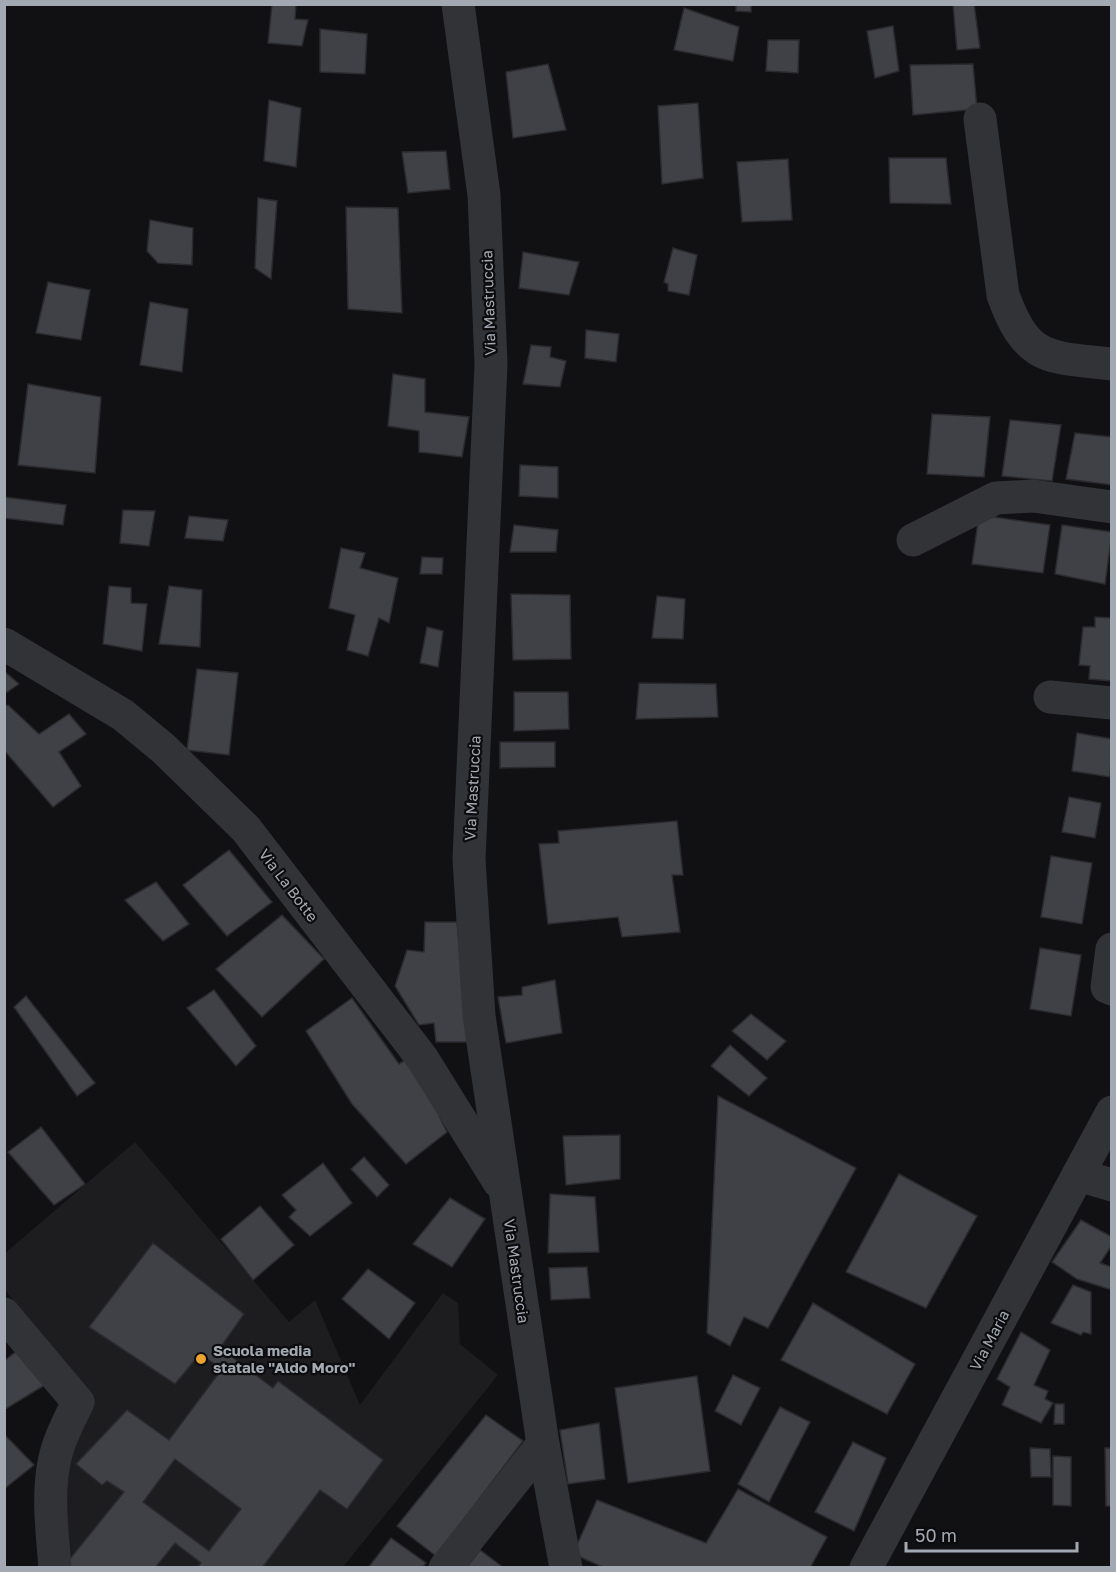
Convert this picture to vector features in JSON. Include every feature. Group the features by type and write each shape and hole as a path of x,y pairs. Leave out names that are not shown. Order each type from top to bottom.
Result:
{"street":[{"name":"Via Mastruccia","path":"458,4 484,195 491,364 469,859 479,1016 543,1444 566,1568"},
{"path":"980,119 1003,295 1011,318 1027,343 1047,355 1112,364"},
{"path":"914,540 996,498 1033,496 1112,507"},
{"name":"Via La Botte","path":"4,644 123,716 164,749 246,829 422,1058 506,1193"},
{"path":"1050,697 1112,703"},
{"path":"1112,949 1107,987 1112,989"},
{"name":"Via Maria","path":"866,1568 1112,1112"},
{"path":"1078,1175 1112,1185"},
{"path":"4,1314 78,1402 57,1450 52,1479 50,1504 55,1568"},
{"path":"445,1568 543,1444"}],"shaded area":[{"name":"Scuola media statale \"Aldo Moro\"","path":"135,1142 289,1322 315,1300 360,1405 443,1293 458,1303 460,1344 498,1375 343,1567 59,1567 58,1483 89,1392 5,1290 4,1254"}],"building":[{"path":"272,4 296,4 295,19 308,20 302,46 268,43"},
{"path":"736,4 751,4 751,12 736,11"},
{"path":"953,4 974,4 980,48 957,50"},
{"path":"684,8 739,27 733,61 674,50"},
{"path":"893,26 899,71 875,78 867,31"},
{"path":"320,29 367,34 365,74 320,72"},
{"path":"768,40 799,40 798,73 766,71"},
{"path":"548,64 566,130 513,138 506,72"},
{"path":"973,64 977,109 913,115 910,65"},
{"path":"269,100 301,108 296,167 264,161"},
{"path":"698,103 703,178 662,184 658,106"},
{"path":"446,151 450,189 408,193 402,152"},
{"path":"889,158 946,158 951,204 890,203"},
{"path":"788,159 792,220 742,222 737,162"},
{"path":"258,198 277,201 271,279 255,268"},
{"path":"346,207 398,208 402,313 348,309"},
{"path":"150,220 193,228 192,265 158,263 147,251"},
{"path":"673,248 697,255 689,295 668,291 668,284 664,282"},
{"path":"523,252 579,262 569,295 519,288"},
{"path":"48,282 90,290 81,340 36,333"},
{"path":"150,302 188,309 182,372 140,365"},
{"path":"586,330 619,334 616,362 585,358"},
{"path":"531,345 551,347 550,357 566,361 560,387 523,384"},
{"path":"393,374 425,379 425,412 469,417 462,457 419,452 419,431 388,426"},
{"path":"28,384 101,397 95,473 18,465"},
{"path":"932,414 990,417 984,477 927,474"},
{"path":"1010,420 1061,425 1052,481 1002,476"},
{"path":"1075,433 1112,437 1112,485 1066,479"},
{"path":"520,465 558,467 558,498 519,496"},
{"path":"4,497 66,505 63,525 4,518"},
{"path":"123,510 155,511 149,546 120,543"},
{"path":"979,515 1050,525 1043,573 972,564"},
{"path":"189,516 228,520 223,541 185,538"},
{"path":"514,525 558,530 556,552 510,552"},
{"path":"1062,525 1112,532 1105,584 1055,574"},
{"path":"341,548 365,553 360,568 398,578 389,623 379,618 368,656 347,650 355,615 329,608"},
{"path":"422,557 443,558 442,574 420,574"},
{"path":"109,586 131,588 131,603 147,604 142,651 103,644"},
{"path":"169,586 202,590 200,647 159,644"},
{"path":"511,594 570,595 571,659 513,660"},
{"path":"657,596 685,599 683,639 652,638"},
{"path":"1095,617 1112,618 1112,681 1089,679 1090,666 1079,665 1083,627 1095,627"},
{"path":"427,627 443,631 438,667 420,663"},
{"path":"197,669 238,673 229,755 187,750"},
{"path":"4,671 19,684 4,694"},
{"path":"639,683 716,684 718,717 636,719"},
{"path":"514,692 568,692 569,729 514,731"},
{"path":"8,705 39,734 69,714 86,734 59,752 81,786 53,807 4,750 4,706"},
{"path":"1077,733 1112,739 1110,777 1072,771"},
{"path":"500,742 555,742 555,767 500,768"},
{"path":"1069,797 1101,803 1095,838 1062,832"},
{"path":"677,821 683,875 672,875 680,932 622,937 618,917 548,924 539,844 559,843 558,831"},
{"path":"229,850 272,902 227,936 183,885"},
{"path":"1051,856 1092,863 1082,924 1041,917"},
{"path":"156,882 189,924 163,941 125,900"},
{"path":"282,915 324,959 262,1017 216,969"},
{"path":"425,922 457,922 468,1042 436,1042 434,1023 419,1025 395,986 407,950 424,952"},
{"path":"1040,948 1081,955 1071,1016 1030,1009"},
{"path":"555,980 562,1033 506,1043 498,997 522,995 522,987"},
{"path":"214,990 256,1046 236,1066 187,1008"},
{"path":"26,996 95,1083 77,1096 14,1007"},
{"path":"352,998 399,1064 410,1057 447,1132 406,1164 352,1104 306,1031"},
{"path":"751,1014 786,1041 767,1060 732,1031"},
{"path":"730,1045 767,1078 749,1096 711,1066"},
{"path":"718,1096 856,1168 768,1328 744,1317 730,1346 707,1333"},
{"path":"41,1127 85,1184 54,1205 8,1152"},
{"path":"620,1135 620,1179 566,1185 563,1136"},
{"path":"364,1157 389,1185 377,1197 351,1169"},
{"path":"323,1163 352,1203 310,1236 289,1217 296,1210 282,1195"},
{"path":"899,1174 977,1216 926,1308 846,1272"},
{"path":"550,1194 595,1197 599,1252 548,1253"},
{"path":"450,1198 485,1219 452,1267 413,1244"},
{"path":"260,1206 294,1245 253,1280 221,1239"},
{"path":"1081,1220 1112,1237 1112,1245 1100,1263 1112,1267 1112,1290 1077,1279 1052,1262"},
{"path":"153,1243 244,1314 220,1348 273,1388 278,1381 383,1460 347,1509 320,1490 262,1568 197,1568 201,1563 175,1543 155,1568 70,1568 69,1560 124,1492 107,1481 102,1485 76,1464 127,1410 169,1440 222,1369 200,1354 175,1384 89,1327","holes":["175,1459 241,1509 209,1551 143,1502"]},
{"path":"587,1267 590,1298 551,1300 549,1268"},
{"path":"368,1269 415,1303 389,1339 342,1299"},
{"path":"1073,1285 1091,1292 1091,1334 1083,1332 1081,1335 1051,1323"},
{"path":"813,1303 915,1364 887,1414 781,1360"},
{"path":"1021,1332 1050,1350 1034,1385 1048,1391 1045,1399 1053,1403 1041,1423 1002,1405 1010,1387 997,1379"},
{"path":"22,1347 48,1383 4,1410 4,1361"},
{"path":"733,1375 760,1388 741,1425 715,1411"},
{"path":"697,1376 710,1471 628,1483 615,1388"},
{"path":"1055,1404 1064,1404 1064,1424 1054,1424"},
{"path":"780,1407 810,1422 769,1502 738,1484"},
{"path":"486,1415 523,1441 436,1556 397,1526"},
{"path":"599,1423 605,1479 568,1484 560,1430"},
{"path":"4,1434 34,1465 4,1489"},
{"path":"853,1442 886,1458 854,1531 815,1512"},
{"path":"1030,1448 1050,1449 1051,1477 1031,1477"},
{"path":"1105,1448 1112,1448 1112,1506 1106,1506"},
{"path":"1053,1456 1071,1457 1071,1506 1053,1505"},
{"path":"738,1489 827,1537 810,1568 605,1568 573,1554 597,1500 706,1543"},
{"path":"391,1538 426,1563 422,1568 368,1568"},
{"path":"480,1550 504,1568 466,1568"}],"place":[{"name":"Scuola media statale \"Aldo Moro\"","path":"201,1359"}]}
